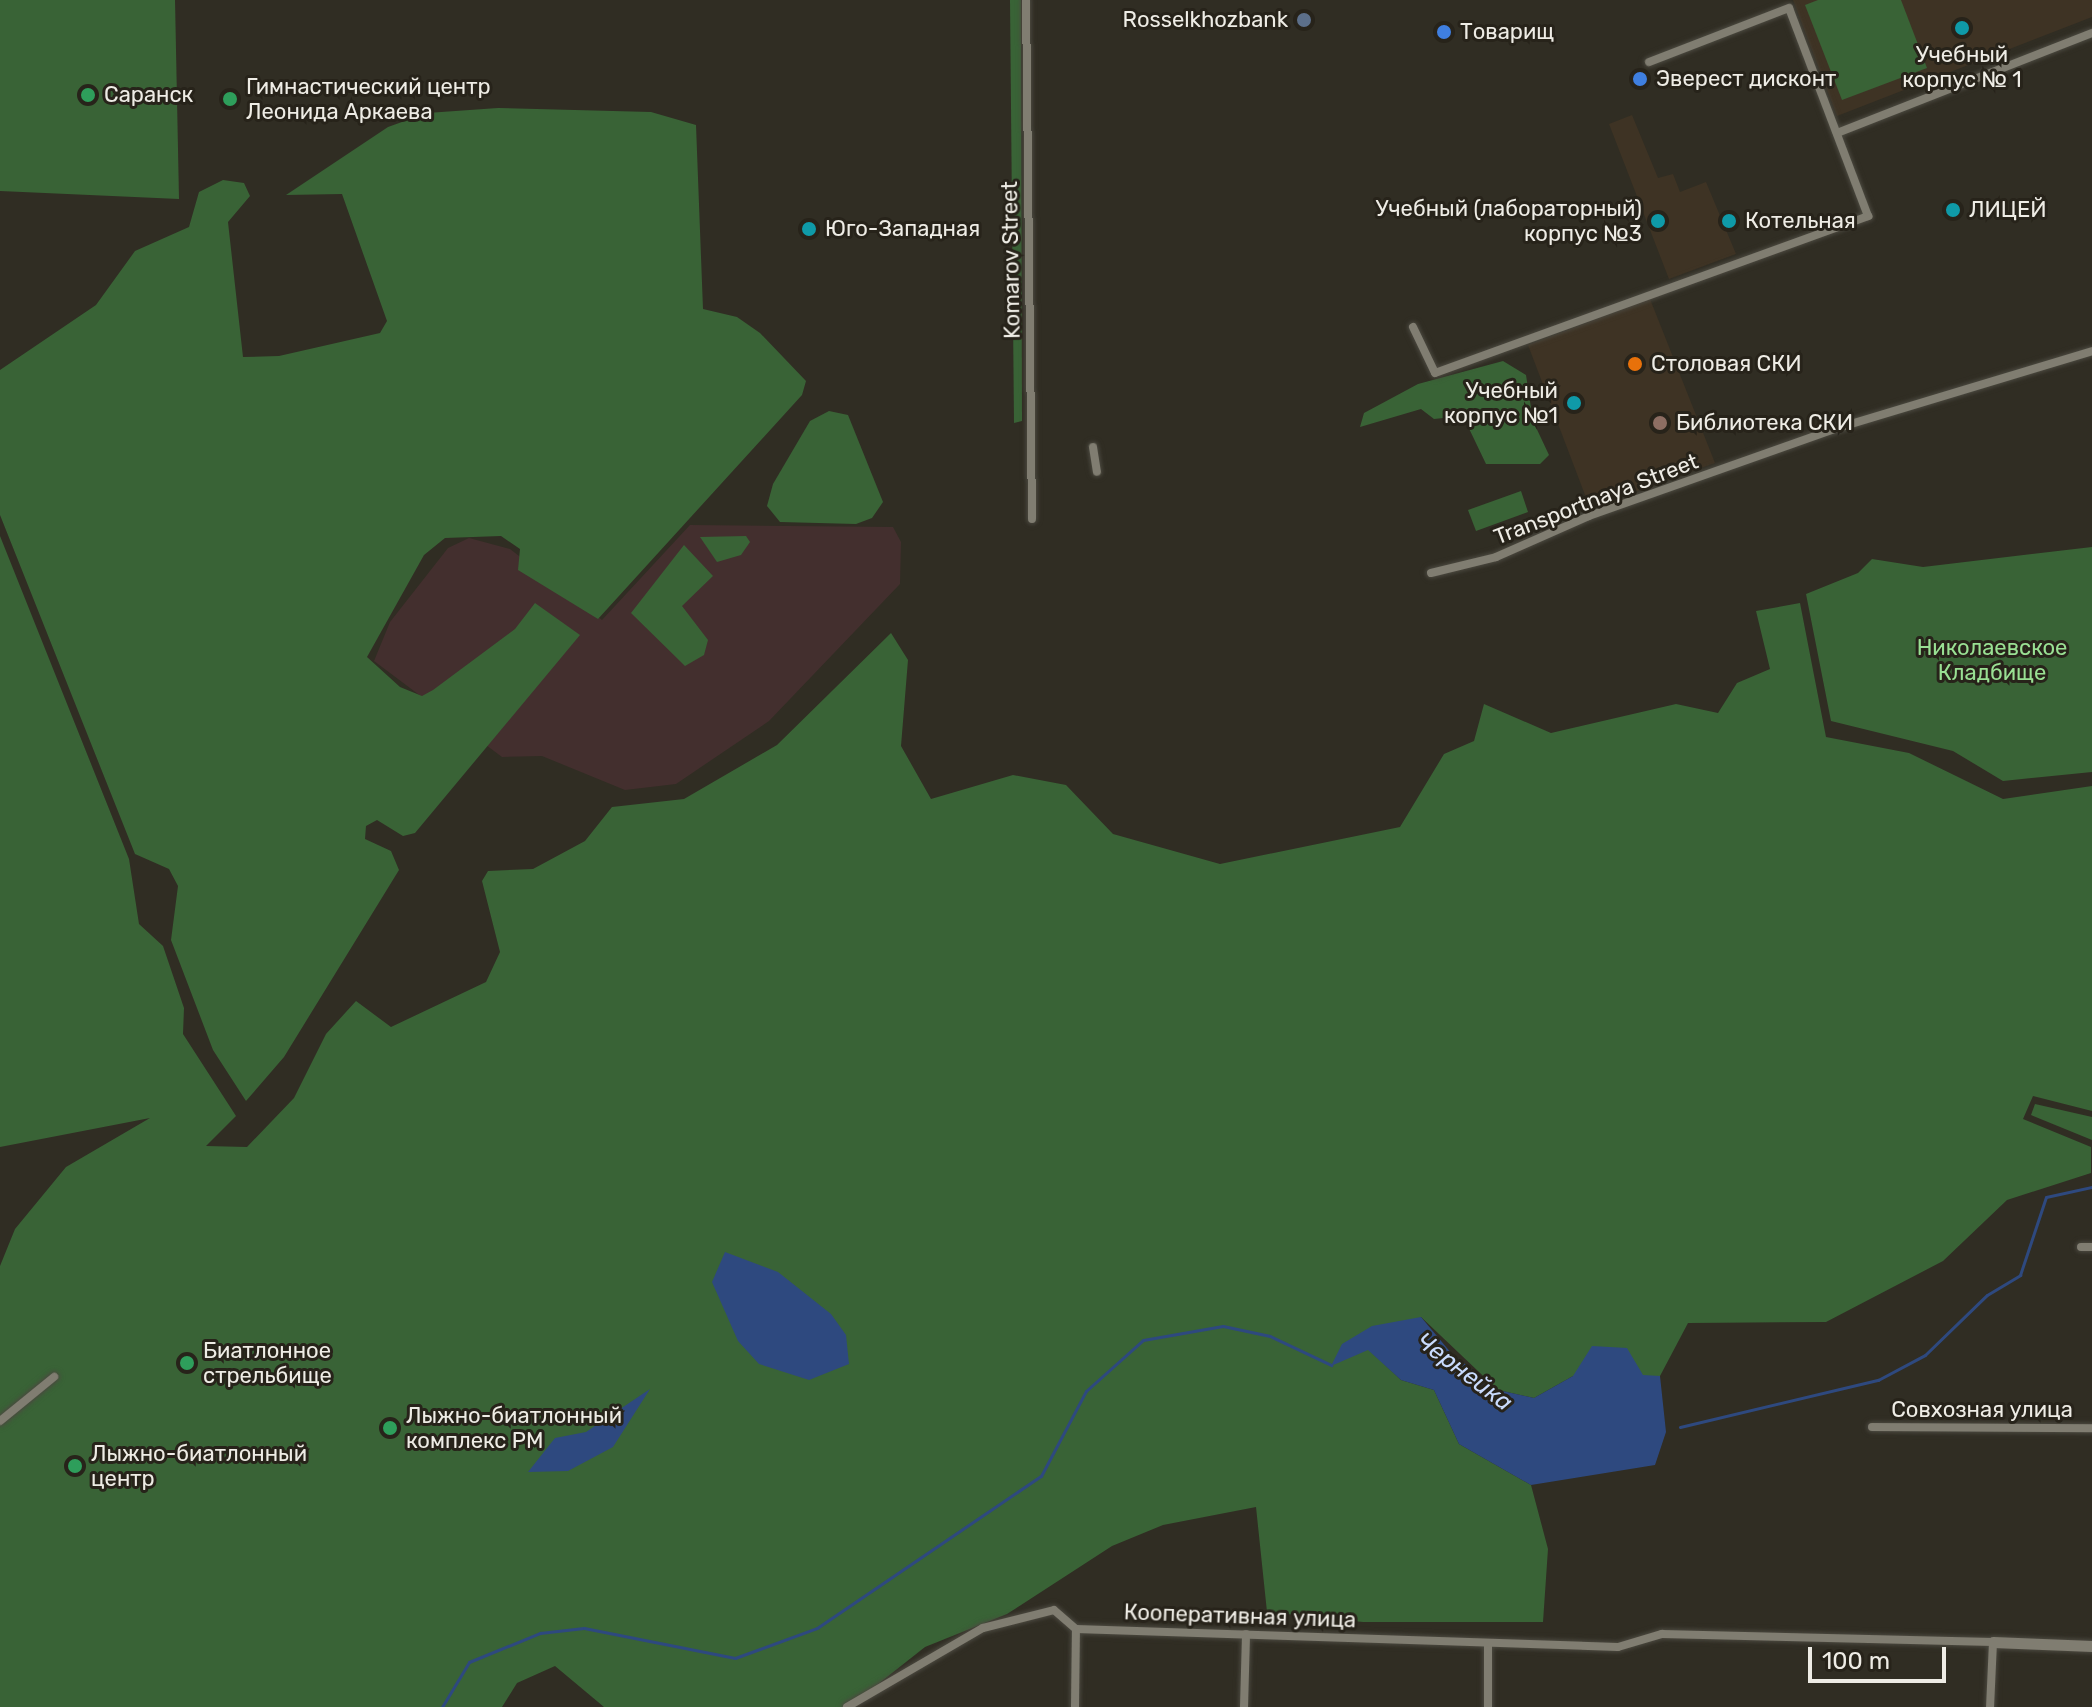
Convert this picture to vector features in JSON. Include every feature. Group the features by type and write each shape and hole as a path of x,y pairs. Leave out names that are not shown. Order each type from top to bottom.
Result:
{"street":[{"name":"Komarov Street","path":"1026,0 1032,519"},
{"path":"1413,327 1435,373 1868,216 1789,8 1649,62"},
{"path":"1837,133 2092,33"},
{"name":"Transportnaya Street","path":"1431,573 1496,557 1589,516 1841,427 2092,351"},
{"path":"1093,447 1097,472"},
{"path":"2081,1247 2092,1247"},
{"path":"0,1421 54,1377"},
{"name":"Совхозная улица","path":"1872,1427 2092,1428"},
{"name":"Кооперативная улица","path":"847,1707 983,1628 1032,1610 1054,1610 1076,1629 1488,1643 1618,1647 1662,1634 1993,1642"},
{"path":"1075,1707 1076,1629"},
{"path":"1244,1707 1246,1634"},
{"path":"1990,1707 1993,1642 2092,1646"},
{"path":"1488,1643 1488,1707"}],"shaded area":[{"path":"1793,0 2092,0 2092,17 1837,116"},
{"path":"1632,115 1658,178 1673,174 1680,192 1706,182 1736,254 1669,279 1609,124"},
{"path":"1650,299 1715,463 1590,508 1528,345"},
{"path":"690,525 893,527 901,542 900,584 769,721 676,784 625,790 542,756 502,757 374,661 390,622 448,548 469,538 510,549 602,620"}],"green space":[{"name":"Саранск","path":"0,0 175,0 179,199 0,191"},
{"path":"1010,0 1021,0 1022,421 1014,423"},
{"path":"1818,0 1901,0 1927,68 1842,100 1805,5"},
{"path":"498,108 651,112 696,125 703,309 737,317 760,333 806,381 802,395 598,619 518,570 520,549 501,536 445,538 424,555 367,657 400,687 422,696 433,690 515,629 535,603 580,635 415,833 403,836 377,820 366,826 365,839 391,851 399,870 284,1057 246,1101 213,1050 171,940 178,886 169,869 135,854 0,515 0,370 96,305 135,251 189,227 199,192 223,180 244,183 250,196 228,222 243,357 279,356 380,333 387,321 342,194 286,195 388,127 427,113"},
{"path":"1503,361 1526,375 1533,421 1549,455 1540,464 1486,464 1463,416 1434,419 1421,409 1360,427 1364,413 1418,384"},
{"path":"829,411 848,415 883,502 872,518 856,524 780,522 767,506 773,484 810,421"},
{"path":"1521,491 1528,512 1476,531 1468,510"},
{"path":"0,536 129,859 139,924 163,946 184,1008 183,1034 236,1116 206,1146 247,1147 294,1098 326,1034 356,1001 391,1027 486,982 500,952 482,881 488,871 533,869 585,841 612,807 684,799 777,745 891,633 908,660 901,746 931,799 1013,775 1066,785 1113,834 1220,864 1400,827 1444,754 1474,741 1484,704 1551,733 1676,704 1718,713 1737,683 1770,669 1756,611 1800,603 1826,737 1909,753 2003,799 2092,786 2092,1111 2033,1096 2023,1119 2091,1147 2091,1173 2007,1200 1943,1261 1826,1322 1688,1323 1660,1376 1573,1376 1534,1398 1498,1390 1421,1317 1368,1349 1401,1380 1434,1390 1459,1444 1531,1485 1548,1549 1543,1622 1363,1622 1267,1612 1256,1507 1163,1525 1112,1546 1007,1614 925,1647 849,1707 604,1707 555,1666 517,1683 502,1707 0,1707 0,1266 15,1229 66,1167 150,1118 0,1147"},
{"path":"746,536 750,542 741,555 717,562 700,537"},
{"path":"684,545 713,576 682,606 708,640 704,655 685,666 631,613"},
{"name":"Николаевское Кладбище","path":"2092,547 2092,772 2003,781 1953,751 1831,721 1806,594 1858,573 1872,559 1923,567"},
{"path":"2035,1104 2092,1117 2092,1140 2031,1115"}],"water":[{"path":"725,1252 778,1272 831,1314 846,1335 849,1364 809,1380 759,1364 738,1341 712,1282"},
{"name":"Чернейка","path":"1421,1317 1452,1354 1498,1390 1534,1398 1573,1376 1592,1346 1627,1348 1643,1375 1660,1376 1666,1432 1655,1465 1531,1485 1459,1444 1434,1390 1401,1380 1368,1350 1331,1366 1342,1344 1372,1326"},
{"path":"650,1389 613,1447 568,1471 528,1472 555,1438 586,1432"}],"waterway":[{"path":"1680,1427 1878,1380 1925,1355 1987,1295 2020,1275 2046,1197 2092,1187"},
{"path":"442,1707 469,1662 540,1633 584,1628 735,1658 817,1628 1041,1476 1086,1391 1143,1340 1223,1326 1270,1336 1331,1365"}],"place":[{"name":"Rosselkhozbank","path":"1304,20"},
{"name":"Учебный корпус № 1","path":"1962,28"},
{"name":"Товарищ","path":"1444,32"},
{"name":"Эверест дисконт","path":"1640,79"},
{"name":"Саранск","path":"88,95"},
{"name":"Гимнастический центр Леонида Аркаева","path":"230,99"},
{"name":"ЛИЦЕЙ","path":"1953,210"},
{"name":"Учебный (лабораторный) корпус №3","path":"1658,221"},
{"name":"Котельная","path":"1729,221"},
{"name":"Юго-Западная","path":"809,229"},
{"name":"Столовая СКИ","path":"1635,364"},
{"name":"Учебный корпус №1","path":"1574,403"},
{"name":"Библиотека СКИ","path":"1660,423"},
{"name":"Биатлонное стрельбище","path":"187,1363"},
{"name":"Лыжно-биатлонный комплекс РМ","path":"390,1428"},
{"name":"Лыжно-биатлонный центр","path":"75,1466"}]}
